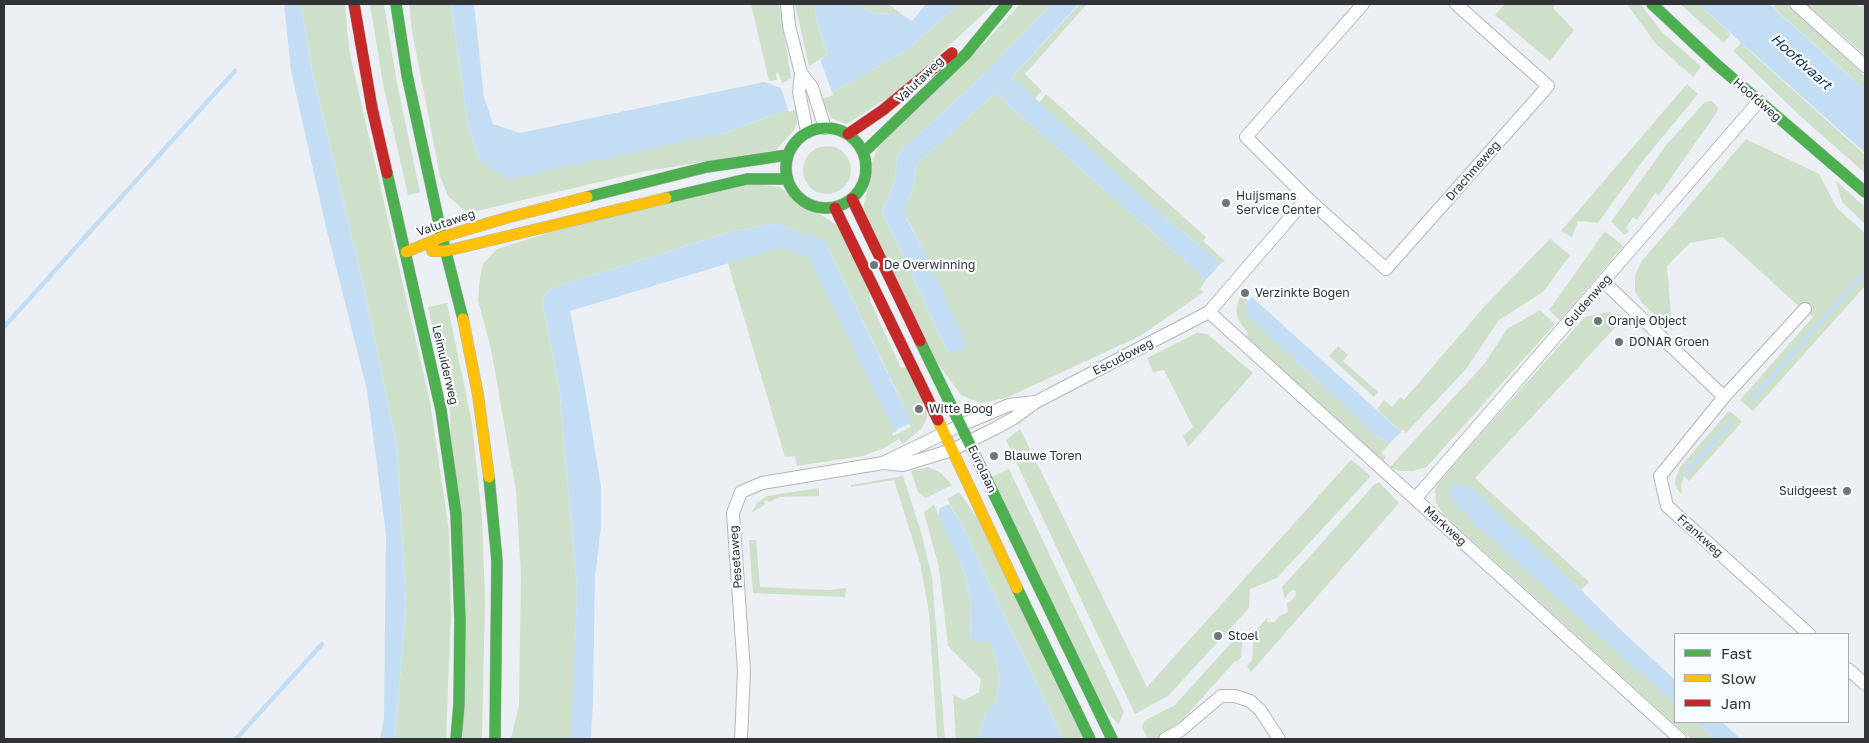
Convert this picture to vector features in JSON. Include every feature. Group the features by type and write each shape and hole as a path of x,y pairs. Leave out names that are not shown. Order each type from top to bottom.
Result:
{"main road":[{"name":"Leimuiderweg","path":"354,4 372,108 441,410 456,514 460,620 459,704 456,739"},
{"name":"Leimuiderweg","path":"396,4 407,75 442,237 461,311 478,395 489,474 497,561 495,739"},
{"name":"Valutaweg","path":"863,153 966,54 1008,4"},
{"name":"Hoofdweg","path":"1652,4 1759,102 1865,192"},
{"name":"Valutaweg","path":"848,134 883,110 931,72 970,34 991,22"},
{"path":"825,128 837,129 848,134 858,143 863,153 866,168 859,192 852,199 835,208 811,206 796,195 787,180 785,167 787,155 798,138 807,132 825,128"},
{"name":"Valutaweg","path":"406,252 442,237 506,218 707,167 787,155"},
{"name":"Valutaweg","path":"406,252 446,251 747,179 787,180"},
{"name":"Eurolaan","path":"852,199 1112,739"},
{"name":"Eurolaan","path":"835,208 1090,739"}],"street":[{"path":"787,4 789,26 800,70 799,92 807,132"},
{"name":"Drachmeweg","path":"1364,4 1246,138 1307,198 1386,269 1548,86 1456,4"},
{"path":"1796,4 1865,66"},
{"path":"800,70 812,87 825,128"},
{"name":"Guldenweg","path":"1415,499 1604,282 1739,122 1759,102"},
{"path":"1210,312 1307,198"},
{"path":"1604,282 1724,397"},
{"name":"Frankweg","path":"1805,310 1724,397 1660,476 1667,506 1808,633"},
{"name":"Escudoweg","path":"952,450 1014,418 1036,402 1210,312"},
{"name":"Markweg","path":"1210,312 1680,739"},
{"name":"Escudoweg","path":"945,434 961,425 1010,405 1036,402"},
{"name":"Pesetaweg","path":"883,463 945,434"},
{"name":"Pesetaweg","path":"740,739 744,671 733,513 740,492 762,483 883,463 902,465 952,450"},
{"path":"1849,670 1865,684"},
{"path":"1165,739 1179,735 1221,696 1235,696 1250,701 1260,710 1279,739"}],"green space":[{"path":"301,4 345,4 349,50 430,402 449,531 451,615 446,739 395,739 406,604 397,447 363,283 313,75"},
{"path":"370,4 384,4 397,83 420,192 408,195 383,84"},
{"path":"409,4 451,4 468,126 480,161 725,133 791,108 778,72 776,73 777,80 769,81 751,4 779,4 798,119 795,129 776,150 641,172 477,211 465,211 448,196 440,176 412,31"},
{"path":"795,4 815,4 816,18 827,54 820,59 831,93 907,50 959,4 994,4 903,88 847,124 832,119 821,97 810,70"},
{"path":"854,4 888,4 912,21 901,14 874,13"},
{"path":"1020,4 1052,4 972,86 901,150 898,155 894,184 882,211 945,346 951,354 923,249 906,217 906,203 914,187 916,165 995,93 1206,280 1200,289 1204,292 1140,336 1006,398 981,403 961,395 931,354 864,213 864,203 870,181 872,163 878,147 974,54"},
{"path":"1080,4 1087,4 1025,74 1042,91 1034,99 1012,77"},
{"path":"1505,4 1556,4 1553,8 1574,30 1550,61 1495,15"},
{"path":"1627,4 1640,4 1662,32 1701,67 1693,77 1656,44"},
{"path":"1680,4 1698,4 1731,34 1724,43"},
{"path":"1776,4 1787,4 1865,76 1865,90 1773,7"},
{"path":"1806,4 1856,4 1860,7 1865,4 1865,55"},
{"path":"1741,43 1865,155 1865,173 1798,114 1733,51"},
{"path":"1687,84 1698,94 1641,163 1598,223 1578,221 1572,237 1561,231"},
{"path":"1046,94 1206,237 1203,241 1225,261 1221,263 1167,219 1039,103"},
{"path":"1712,101 1718,108 1717,112 1659,195 1655,193 1637,220 1633,217 1626,228 1629,231 1625,235 1611,222 1667,144 1705,102"},
{"path":"1746,139 1819,174 1837,208 1865,233 1865,286 1753,411 1740,400 1813,317 1723,237 1690,243 1667,266 1672,330 1643,304 1635,292 1635,276 1641,262"},
{"path":"822,146 832,146 841,150 847,156 851,170 847,184 841,190 832,194 822,194 813,190 807,184 803,175 803,165 807,156 813,150"},
{"path":"1836,181 1865,207 1865,224 1842,202"},
{"path":"751,184 780,187 802,206 840,227 869,288 870,301 901,368 907,367 926,406 927,417 922,428 903,444 899,439 884,448 863,456 797,466 795,456 785,457 727,260 778,246 810,254 897,431 892,433 893,436 911,427 909,424 910,419 824,240 802,234 778,223 730,232 549,289 542,299 560,395 577,591 572,733 571,739 511,739 519,705 521,575 516,491 491,349 478,300 483,264 497,249 583,222"},
{"path":"1605,231 1623,246 1560,320 1549,310"},
{"path":"1550,239 1570,255 1543,292 1499,320 1466,369 1406,433 1403,429 1401,432 1377,409 1384,400 1392,407 1401,397 1404,400 1483,308"},
{"path":"1240,296 1248,300 1245,304 1245,313 1379,438 1390,443 1381,453 1386,457 1382,461 1245,338 1248,334 1238,319 1236,310"},
{"path":"447,303 472,423 482,518 485,600 482,739 463,739 450,412 428,307"},
{"path":"1540,310 1555,324 1432,461 1426,467 1413,471 1400,471 1390,467 1485,363 1507,329"},
{"path":"1609,312 1625,317 1475,478 1589,582 1581,590 1473,490 1674,703 1674,723 1696,723 1715,739 1691,739 1444,515 1436,503 1435,489 1440,480 1585,317"},
{"path":"1197,333 1207,334 1253,373 1188,447 1183,436 1193,427 1164,370 1153,372 1147,358"},
{"path":"1338,346 1348,355 1343,361 1378,392 1374,397 1329,356"},
{"path":"1729,411 1742,422 1689,481 1684,476 1681,484 1682,494 1677,489 1675,483 1680,467"},
{"path":"1020,429 1147,687 1351,460 1371,476 1277,578 1250,589 1249,608 1168,696 1135,714 1006,440"},
{"path":"928,467 941,473 952,485 926,498 918,492 911,471"},
{"path":"1009,469 1124,712 1118,725 1101,703 991,477"},
{"path":"903,476 921,532 932,577 945,739 937,739 929,612 920,563 894,480 851,487 851,485"},
{"path":"1379,482 1399,503 1251,672 1247,666 1252,660 1254,632 1268,617 1267,622 1275,622 1279,616 1288,612 1287,603 1296,595 1296,591 1293,590 1288,593 1285,599 1282,587 1374,485"},
{"path":"819,488 819,496 780,497 769,502 767,500 764,502 765,505 752,512 757,503 767,496"},
{"path":"959,492 977,517 1083,736 1077,739 1063,739 961,523 947,499"},
{"path":"934,505 965,574 971,604 970,641 991,641 1000,679 996,702 985,714 978,739 956,739 953,695 964,700 979,692 981,679 948,646 939,568 924,512"},
{"path":"749,540 756,540 760,587 828,590 846,588 845,597 753,593"},
{"path":"1239,634 1243,638 1241,657 1237,662 1235,661 1184,718 1157,739 1148,739 1142,727 1144,721 1175,705"}],"water":[{"path":"284,4 301,4 313,75 363,283 397,447 406,604 395,739 380,739 384,718 386,534 367,390 326,227 291,71"},
{"path":"451,4 474,4 484,97 493,124 520,133 764,82 781,88 810,70 827,54 816,18 815,4 854,4 874,13 901,14 912,21 926,4 959,4 907,50 833,92 725,133 520,177 506,178 480,161 468,126"},
{"path":"1052,4 1079,4 1012,77 1167,219 1221,263 1206,280 995,93 916,165 914,187 906,203 906,218 923,249 967,344 961,351 951,354 945,346 882,211 894,184 898,155 901,150 972,86"},
{"name":"Hoofdvaart","path":"1698,4 1769,4 1865,90 1865,153"},
{"path":"778,223 802,234 828,240 826,244 888,374 891,373 893,376 890,379 911,420 909,424 894,431 808,256 791,252 782,247 570,311 601,487 601,527 595,576 591,739 571,739 577,591 560,395 542,299 549,289 730,232"},
{"path":"1252,297 1401,432 1390,443 1379,438 1245,313 1245,304"},
{"path":"1456,483 1474,490 1581,590 1674,679 1674,703 1479,528 1449,497 1450,490"},
{"path":"949,504 961,523 1063,739 978,739 985,714 996,702 1000,679 991,642 970,641 971,604 965,574 938,515 940,508"},
{"path":"1696,723 1723,723 1741,739 1715,739"}],"pier":[{"path":"820,59 833,95 789,112 780,85"}],"waterway":[{"path":"4,327 235,71"},
{"path":"1752,399 1865,272"},
{"path":"1685,474 1729,425"},
{"path":"236,739 322,644"}],"traffic: fast":[{"path":"396,4 407,75 442,237 463,319"},
{"path":"863,153 966,54 1007,4"},
{"path":"1652,4 1716,64 1865,192"},
{"path":"826,128 841,131 854,140 863,153 866,168 863,183 854,196 841,205 826,208 811,205 798,196 789,183 786,168 789,153 798,140 811,131 826,128"},
{"path":"587,197 707,167 787,155"},
{"path":"387,173 441,410 456,514 460,620 459,704 456,739"},
{"path":"666,198 747,179 787,179"},
{"path":"920,341 1112,739"},
{"path":"489,477 497,561 495,739"},
{"path":"1017,588 1090,739"}],"traffic: slow":[{"path":"406,252 442,237 587,197"},
{"path":"432,251 446,251 666,198"},
{"path":"463,319 478,395 489,477"},
{"path":"938,420 1017,588"}],"traffic: jam":[{"path":"354,4 372,108 387,173"},
{"path":"848,134 883,110 952,53"},
{"path":"852,199 920,341"},
{"path":"835,208 938,420"}],"place":[{"name":"Huijsmans Service Center","path":"1226,203"},
{"name":"De Overwinning","path":"874,265"},
{"name":"Verzinkte Bogen","path":"1245,293"},
{"name":"Oranje Object","path":"1598,321"},
{"name":"DONAR Groen","path":"1619,342"},
{"name":"Witte Boog","path":"919,409"},
{"name":"Blauwe Toren","path":"994,456"},
{"name":"Suidgeest","path":"1847,491"},
{"name":"Stoel","path":"1218,636"}]}
